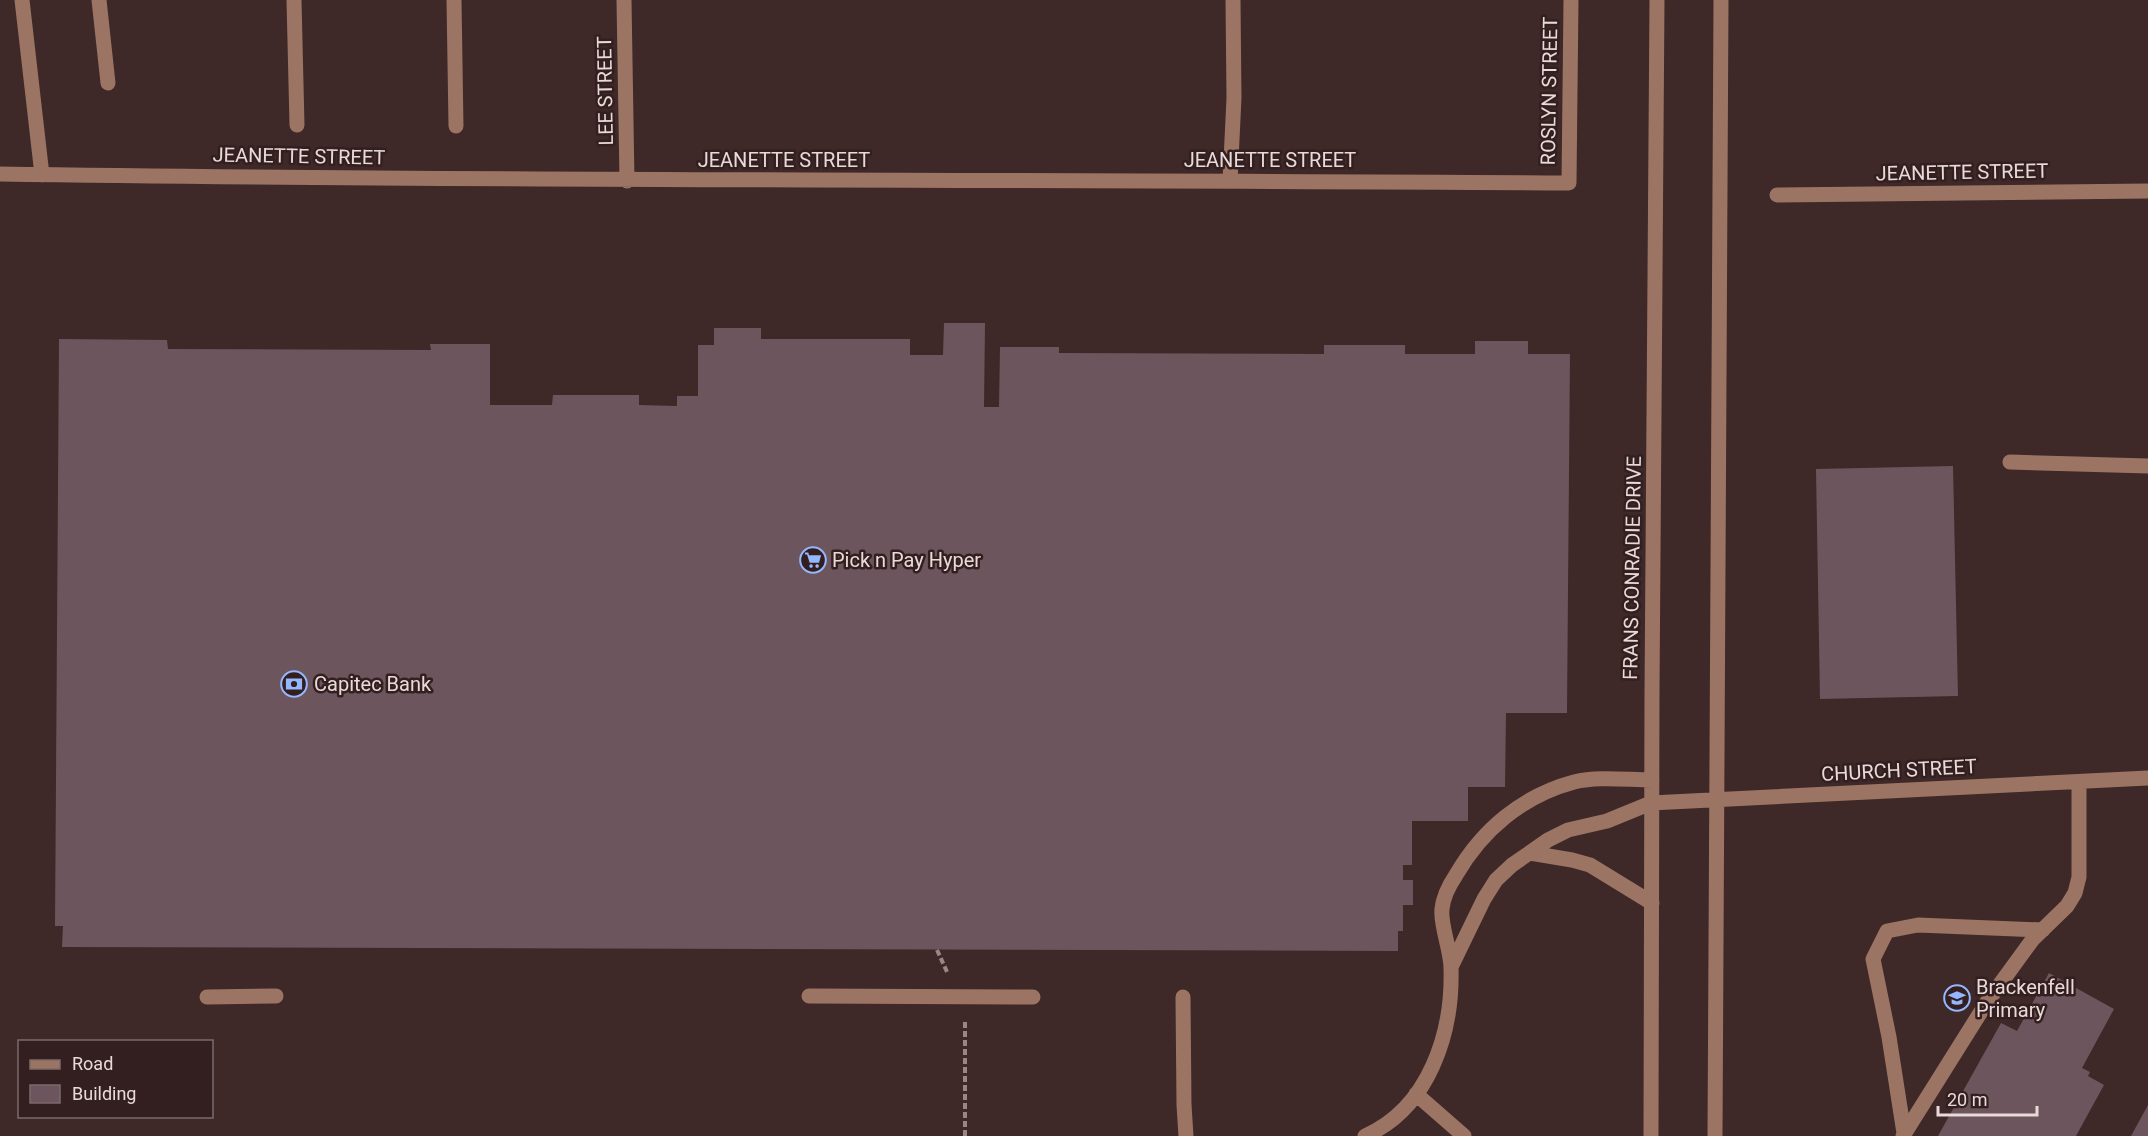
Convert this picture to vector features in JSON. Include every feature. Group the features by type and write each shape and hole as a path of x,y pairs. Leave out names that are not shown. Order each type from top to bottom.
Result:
{"street":[{"path":"22,0 42,175"},
{"path":"99,0 108,83"},
{"path":"294,0 297,125"},
{"path":"454,0 456,126"},
{"name":"LEE STREET","path":"624,0 627,181"},
{"path":"1230,181 1234,98 1233,0"},
{"name":"ROSLYN STREET","path":"1569,183 1571,0"},
{"name":"FRANS CONRADIE DRIVE","path":"1651,1136 1657,0"},
{"path":"1716,1136 1721,0"},
{"name":"JEANETTE STREET","path":"0,174 627,181 1569,183"},
{"name":"JEANETTE STREET","path":"1777,195 2148,191"},
{"path":"2010,462 2148,466"},
{"name":"CHURCH STREET","path":"1651,802 2148,778"},
{"path":"1365,1136 1390,1122 1416,1094 1430,1073 1442,1041 1448,1010 1451,967 1442,909 1451,883 1482,836 1504,816 1530,800 1557,788 1576,782 1596,780 1652,780"},
{"path":"1904,1135 1987,1002 2033,939 2067,906 2075,893 2079,877 2079,782"},
{"path":"1451,967 1484,899 1496,880 1512,865 1548,840 1568,830 1607,820 1651,802"},
{"path":"1530,853 1590,865 1652,903"},
{"path":"1904,1135 1889,1037 1873,959 1887,931 1918,925 2043,930"},
{"path":"207,997 276,996"},
{"path":"809,996 1033,997"},
{"path":"1183,997 1186,1136"},
{"path":"1416,1094 1464,1136"}],"path":[{"path":"937,950 965,1011 965,1136"}],"building":[{"name":"Pick n Pay Hyper","path":"944,323 985,323 984,407 999,407 1000,347 1059,347 1059,353 1324,354 1324,345 1405,345 1405,354 1475,354 1475,341 1528,341 1528,354 1570,354 1567,713 1506,713 1505,787 1468,787 1468,821 1412,821 1412,865 1403,865 1403,880 1413,880 1413,905 1403,905 1403,931 1398,931 1398,951 62,947 63,926 55,926 59,339 167,340 168,349 431,350 430,344 490,344 490,405 552,405 553,395 639,395 639,405 677,406 677,396 698,396 698,345 714,345 714,328 761,328 761,339 910,339 910,355 943,355"},
{"path":"1953,466 1958,696 1820,699 1816,469"},
{"name":"Brackenfell Primary","path":"2049,973 2114,1009 2082,1068 2090,1072 2088,1076 2104,1085 2076,1136 1938,1136 2001,1023 2017,1031"},
{"path":"2148,1105 2148,1136 2131,1136"}],"place":[{"name":"Pick n Pay Hyper","path":"813,560"},
{"name":"Capitec Bank","path":"294,684"},
{"name":"Brackenfell Primary","path":"1957,998"}]}
